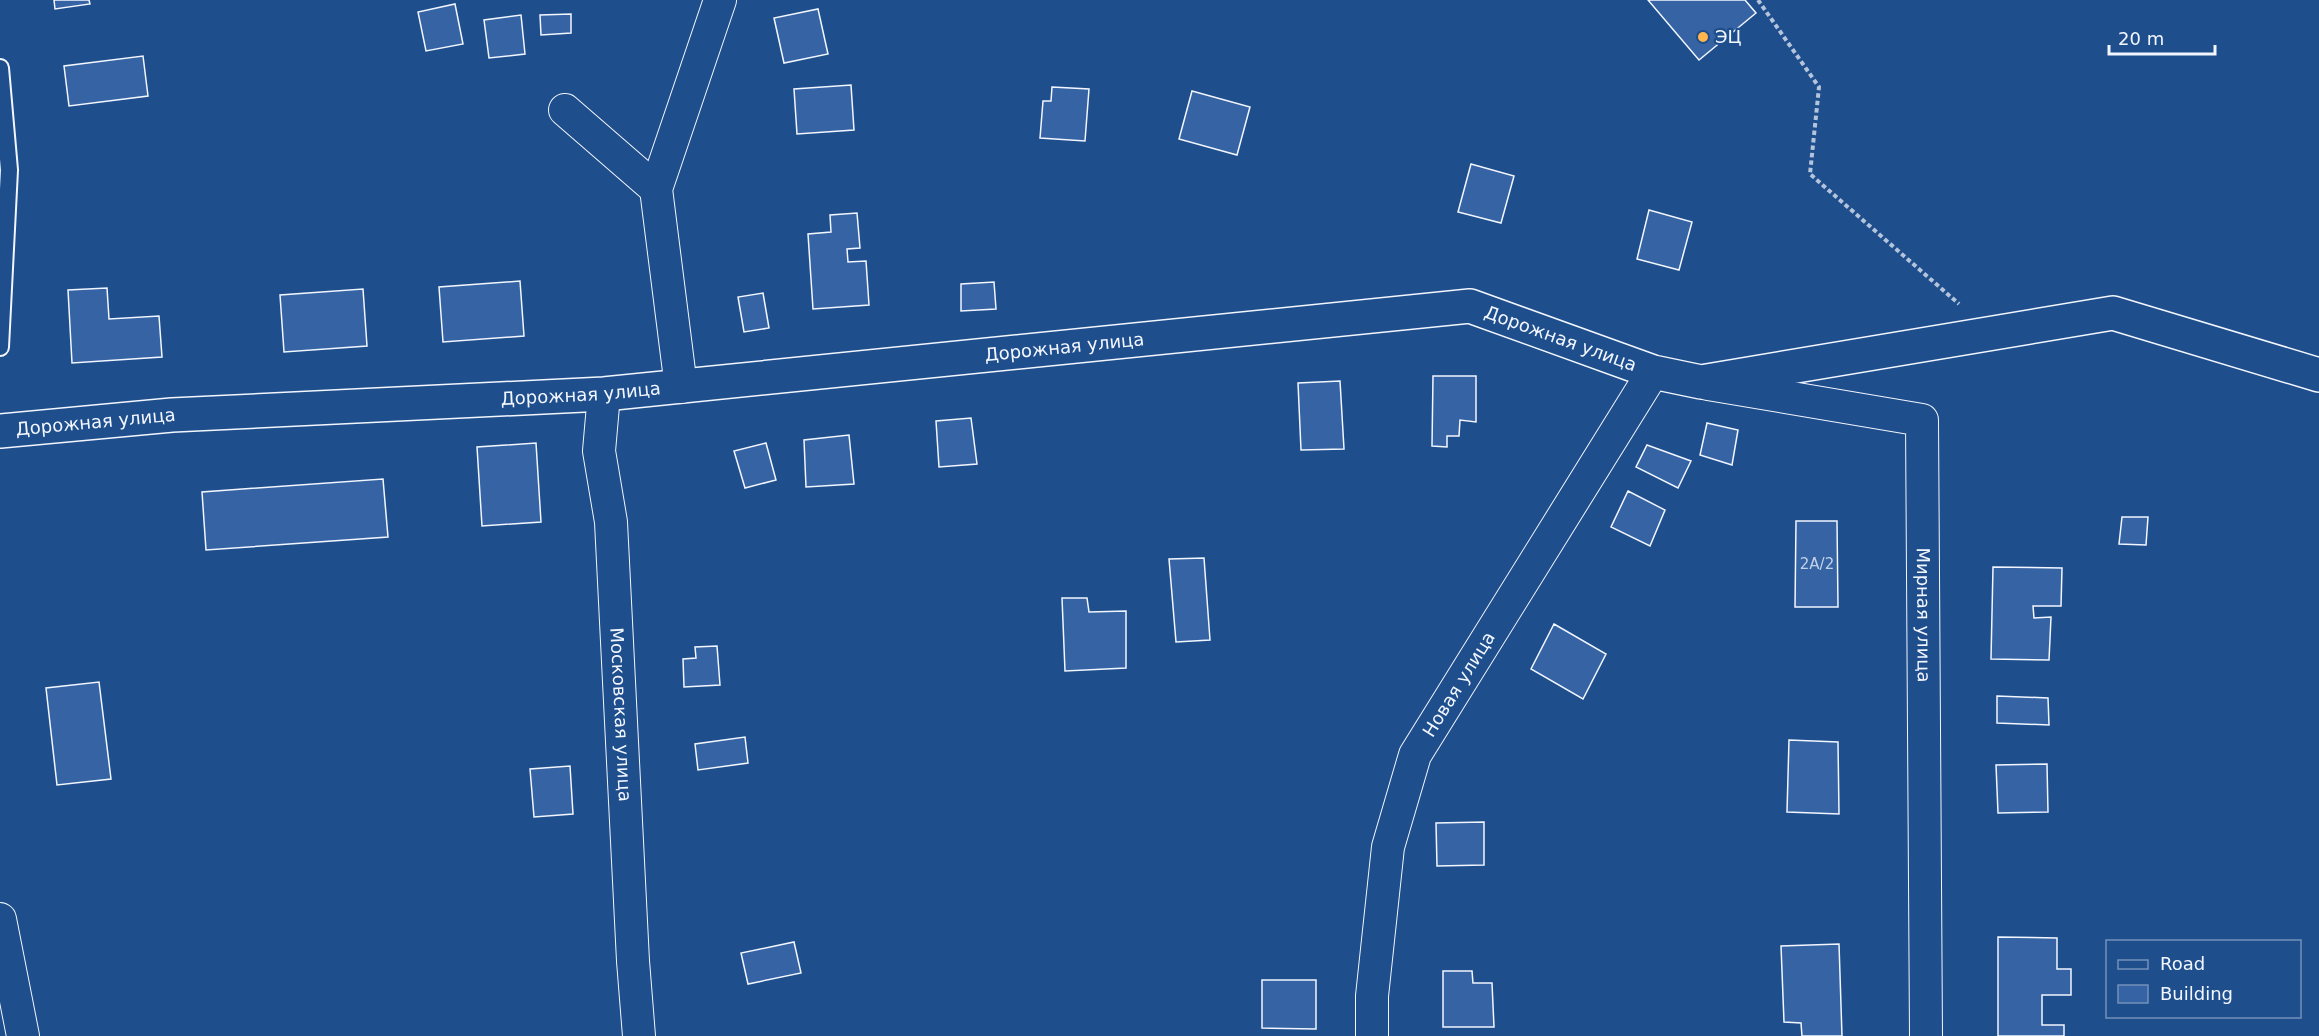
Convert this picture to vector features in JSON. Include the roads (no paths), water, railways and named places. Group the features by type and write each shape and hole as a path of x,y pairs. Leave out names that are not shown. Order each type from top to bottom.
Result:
{"street":[{"path":"681,387 657,189 720,0"},
{"path":"565,110 657,189"},
{"name":"Дорожная улица","path":"0,431 172,415 604,394 1470,306 1653,372 1701,382 2113,313 2319,375"},
{"name":"Новая улица","path":"1372,1036 1372,996 1388,848 1415,755 1653,372"},
{"name":"Мирная улица","path":"1701,382 1922,420 1926,1036"},
{"name":"Московская улица","path":"604,394 599,452 612,522 633,961 639,1036"},
{"path":"0,919 23,1036"}],"lane":[{"path":"0,68 9,170 0,346"}],"place":[{"name":"ЭЦ","path":"1703,37"}]}
